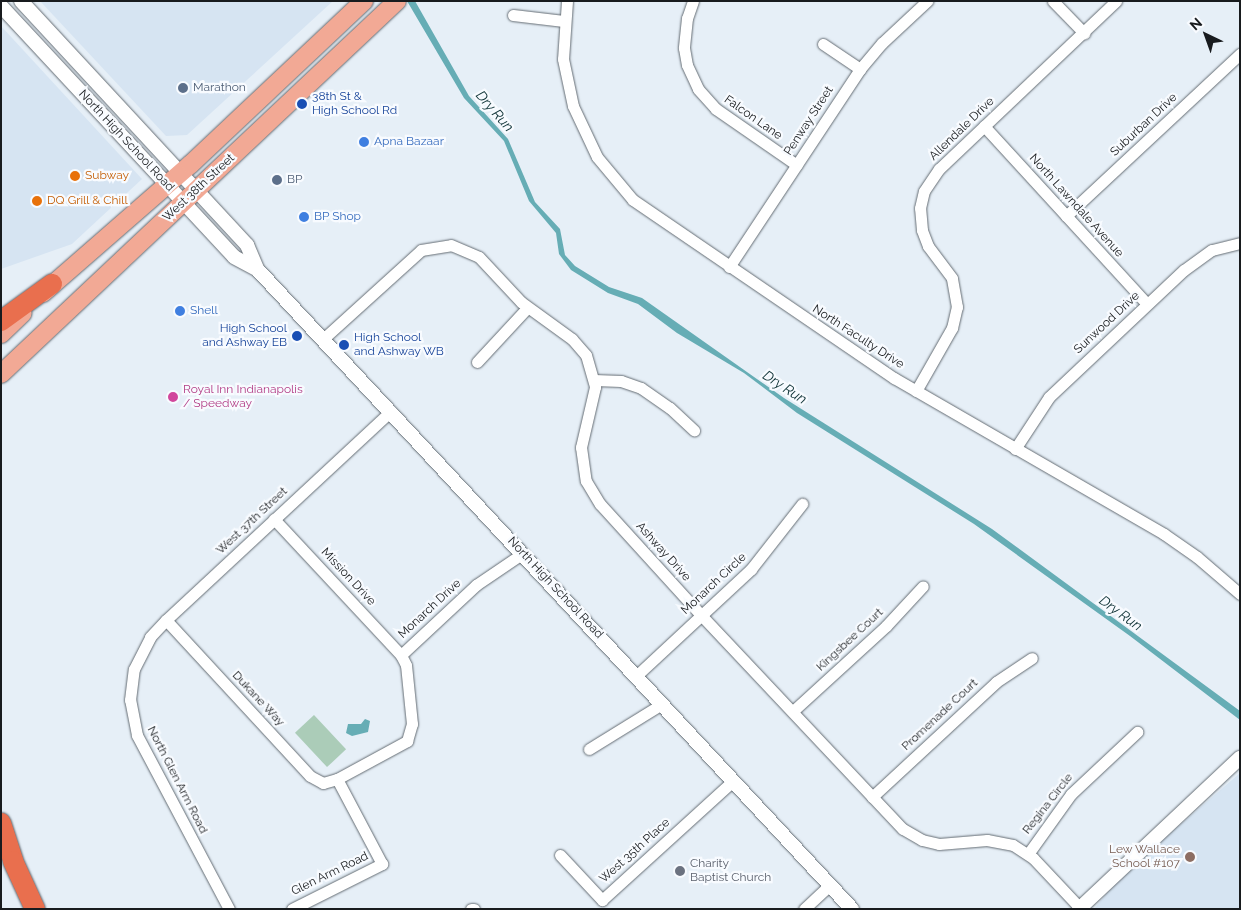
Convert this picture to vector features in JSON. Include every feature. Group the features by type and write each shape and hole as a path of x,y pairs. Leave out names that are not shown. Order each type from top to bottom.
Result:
{"highway":[{"path":"1,322 52,284"},
{"path":"1,823 13,861 35,909"}],"main road":[{"name":"West 38th Street","path":"1,334 52,284 165,183 180,173 364,1"},
{"name":"West 38th Street","path":"1,374 396,3"}],"street":[{"name":"North High School Road","path":"21,1 247,245 257,269"},
{"name":"North Faculty Drive","path":"567,1 563,51 568,85 579,122 597,157 620,188 642,208 729,268 916,391 1164,534 1240,594"},
{"name":"Falcon Lane","path":"693,1 687,18 684,48 687,65 698,89 716,109 797,165"},
{"name":"Penway Street","path":"729,268 860,69 882,43 927,1"},
{"path":"1053,1 1084,33"},
{"name":"Allendale Drive","path":"916,391 952,328 957,303 952,278 924,238 920,203 933,176 1116,1"},
{"name":"North High School Road","path":"1,6 234,257 257,269 323,338 852,909"},
{"path":"513,14 564,21"},
{"path":"823,44 860,69"},
{"name":"Suburban Drive","path":"1066,216 1240,54"},
{"name":"North Lawndale Avenue","path":"984,126 1147,304"},
{"name":"Sunwood Drive","path":"1015,449 1049,397 1147,304 1194,261 1220,247 1240,243"},
{"name":"Ashway Drive","path":"323,338 410,257 438,246 460,247 476,255 528,308 578,345 588,359 594,380 594,397 581,447 586,481 600,504 701,615 900,826 922,840 952,845 996,841 1028,854 1080,908"},
{"path":"477,362 528,308"},
{"path":"594,380 622,381 641,388 670,408 694,430"},
{"name":"West 37th Street","path":"139,656 150,637 166,620 391,411"},
{"name":"Monarch Circle","path":"636,676 766,552 802,504"},
{"name":"Mission Drive","path":"274,519 401,654"},
{"name":"Monarch Drive","path":"337,779 407,742 412,724 406,665 401,654 476,585 523,554"},
{"name":"Kingsbee Court","path":"793,711 886,626 923,586"},
{"name":"Dukane Way","path":"166,620 310,776 323,783 337,779"},
{"name":"North Glen Arm Road","path":"139,656 130,689 138,735 229,909"},
{"name":"Promenade Court","path":"872,797 996,682 1032,658"},
{"path":"589,748 662,704"},
{"name":"Regina Circle","path":"1028,854 1071,794 1137,732"},
{"path":"1080,908 1240,758"},
{"name":"Glen Arm Road","path":"292,909 382,864 337,779"},
{"name":"West 35th Place","path":"560,855 602,900 733,781"},
{"path":"804,909 830,885"}],"shaded area":[{"path":"40,1 333,1 187,135 166,136"},
{"path":"1,26 142,179 72,244 1,269"},
{"name":"Lew Wallace School #107","path":"1240,773 1240,909 1094,909 1121,876"}],"green space":[{"path":"314,715 346,749 327,767 295,733"}],"water":[{"name":"Dry Run","path":"407,1 415,1 469,96 508,139 535,202 560,229 565,255 575,266 609,287 642,298 784,398 992,529 1240,711 1240,720 1130,636 974,524 797,413 744,373 677,333 638,304 608,293 571,270 559,254 556,233 529,201 504,141 464,98"},
{"path":"365,719 370,721 368,732 352,736 346,733 348,724 361,724"}],"place":[{"name":"Marathon","path":"183,88"},
{"name":"38th St & High School Rd","path":"302,104"},
{"name":"Apna Bazaar","path":"364,142"},
{"name":"Subway","path":"75,176"},
{"name":"BP","path":"277,180"},
{"name":"DQ Grill & Chill","path":"37,201"},
{"name":"BP Shop","path":"304,217"},
{"name":"Shell","path":"180,311"},
{"name":"High School and Ashway EB","path":"297,336"},
{"name":"High School and Ashway WB","path":"344,345"},
{"name":"Royal Inn Indianapolis / Speedway","path":"173,397"},
{"name":"Lew Wallace School #107","path":"1190,857"},
{"name":"Charity Baptist Church","path":"680,871"}]}
